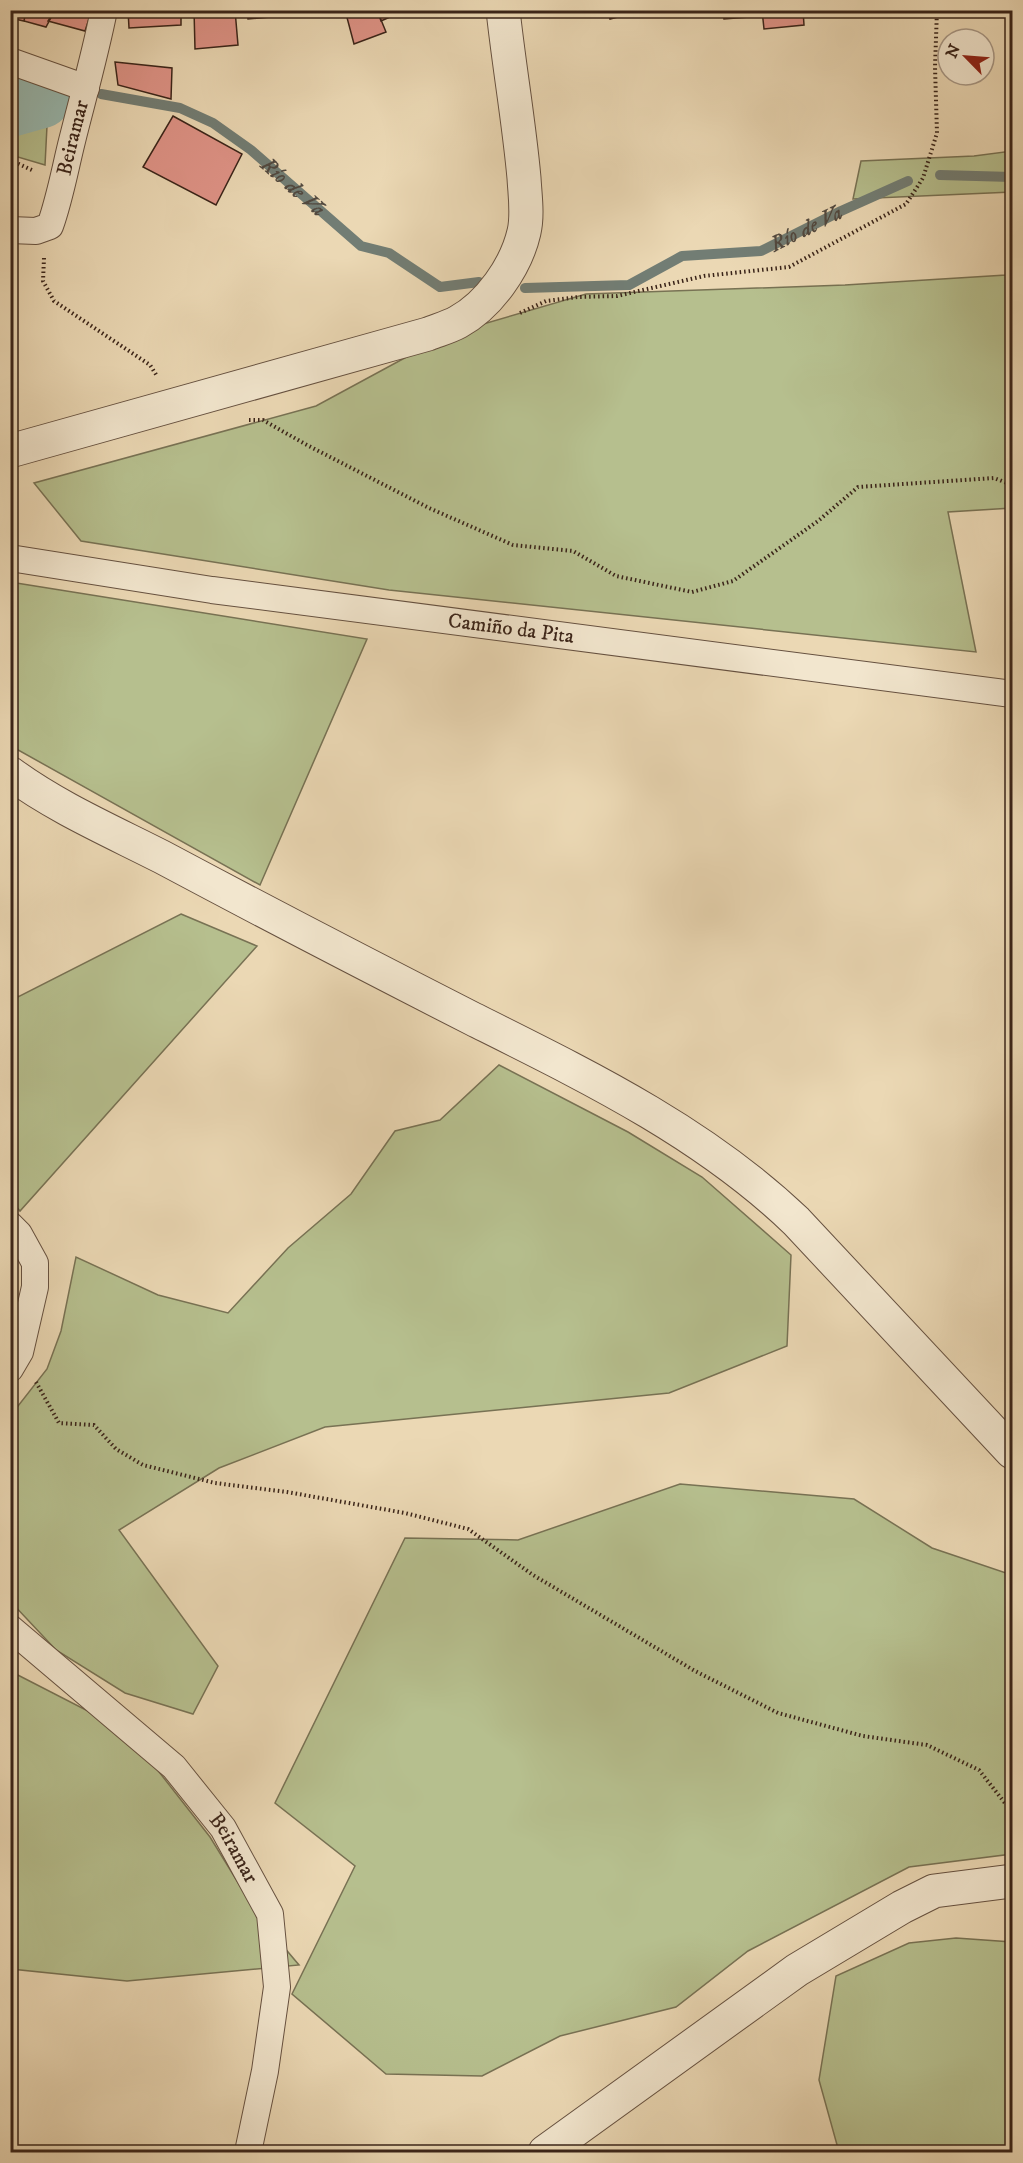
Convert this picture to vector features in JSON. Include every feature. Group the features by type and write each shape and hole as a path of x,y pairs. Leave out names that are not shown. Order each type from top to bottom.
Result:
{"street":[{"name":"Beiramar","path":"36,231 50,226 57,207 93,67 104,10"},
{"path":"10,451 428,334 458,322 478,308 498,286 514,258 524,232 526,208 522,155 503,10"},
{"path":"10,61 86,88"},
{"path":"10,230 36,231"},
{"name":"Camiño da Pita","path":"10,558 212,590 1012,694"},
{"path":"10,773 25,784 287,924 572,1068 705,1146 767,1193 796,1221 1012,1452"},
{"path":"10,1225 19,1234 35,1263 35,1287 15,1361"},
{"name":"Beiramar","path":"10,1628 174,1767 224,1828 270,1914 277,1988 265,2070 248,2152"},
{"path":"545,2152 797,1970 902,1907 934,1891 1012,1881"}],"path":[{"path":"511,318 546,301 617,296 704,276 789,267 906,204 923,178 937,133 935,67 937,10"},
{"path":"36,231 45,244 43,281 54,301 150,365 175,405"},
{"path":"242,420 263,420 420,504 513,545 573,551 616,576 692,592 733,581 818,521 858,487 994,478 1012,485"},
{"path":"15,1361 59,1423 94,1425 116,1449 143,1465 215,1483 287,1492 405,1513 468,1529 533,1575 695,1671 778,1713 863,1736 927,1745 979,1770 1012,1812"}],"green space":[{"path":"47,126 45,165 11,155 11,130"},
{"path":"1012,151 1012,192 853,199 861,161 974,156"},
{"path":"1012,261 1012,508 948,512 976,652 389,590 81,541 34,483 316,406 449,334 586,294 845,285 1006,275"},
{"path":"10,582 367,639 260,885 11,746"},
{"path":"181,914 257,946 20,1211 10,1199 11,972 18,997"},
{"path":"499,1065 628,1132 702,1177 791,1255 787,1346 669,1393 325,1427 219,1468 119,1530 218,1666 193,1714 125,1693 56,1650 11,1602 11,1415 47,1369 61,1331 76,1257 158,1295 228,1313 288,1248 351,1194 395,1131 440,1120"},
{"path":"680,1484 854,1499 932,1548 1012,1575 1012,1854 909,1867 748,1951 676,2007 560,2036 482,2076 386,2074 292,1994 355,1866 275,1803 405,1538 518,1540"},
{"path":"10,1671 127,1731 210,1837 261,1920 299,1965 127,1981 11,1969"},
{"path":"956,1938 1012,1942 1012,2152 839,2152 819,2080 836,1976 909,1943"}],"building":[{"path":"10,10 26,10 24,21 10,18"},
{"path":"26,10 55,10 46,27 24,21"},
{"path":"55,10 92,10 85,31 48,21"},
{"path":"128,10 181,10 181,25 129,28"},
{"path":"194,10 235,10 238,45 195,49"},
{"path":"247,10 280,10 281,16 248,19"},
{"path":"345,10 377,10 386,32 354,44"},
{"path":"377,10 406,10 381,21"},
{"path":"607,10 644,10 610,19"},
{"path":"723,10 762,10 762,16 724,19"},
{"path":"762,10 803,10 804,25 764,29"},
{"path":"115,62 172,68 171,99 118,85"},
{"path":"173,116 242,154 216,205 143,167"}],"waterway":[{"name":"Río de Va","path":"101,94 180,108 213,123 251,150 361,246 389,253 440,287 479,282"},
{"name":"Río de Va","path":"10,108 42,99"},
{"name":"Río de Va","path":"940,175 1012,177"},
{"name":"Río de Va","path":"525,288 629,285 682,256 761,251 908,181"}]}
